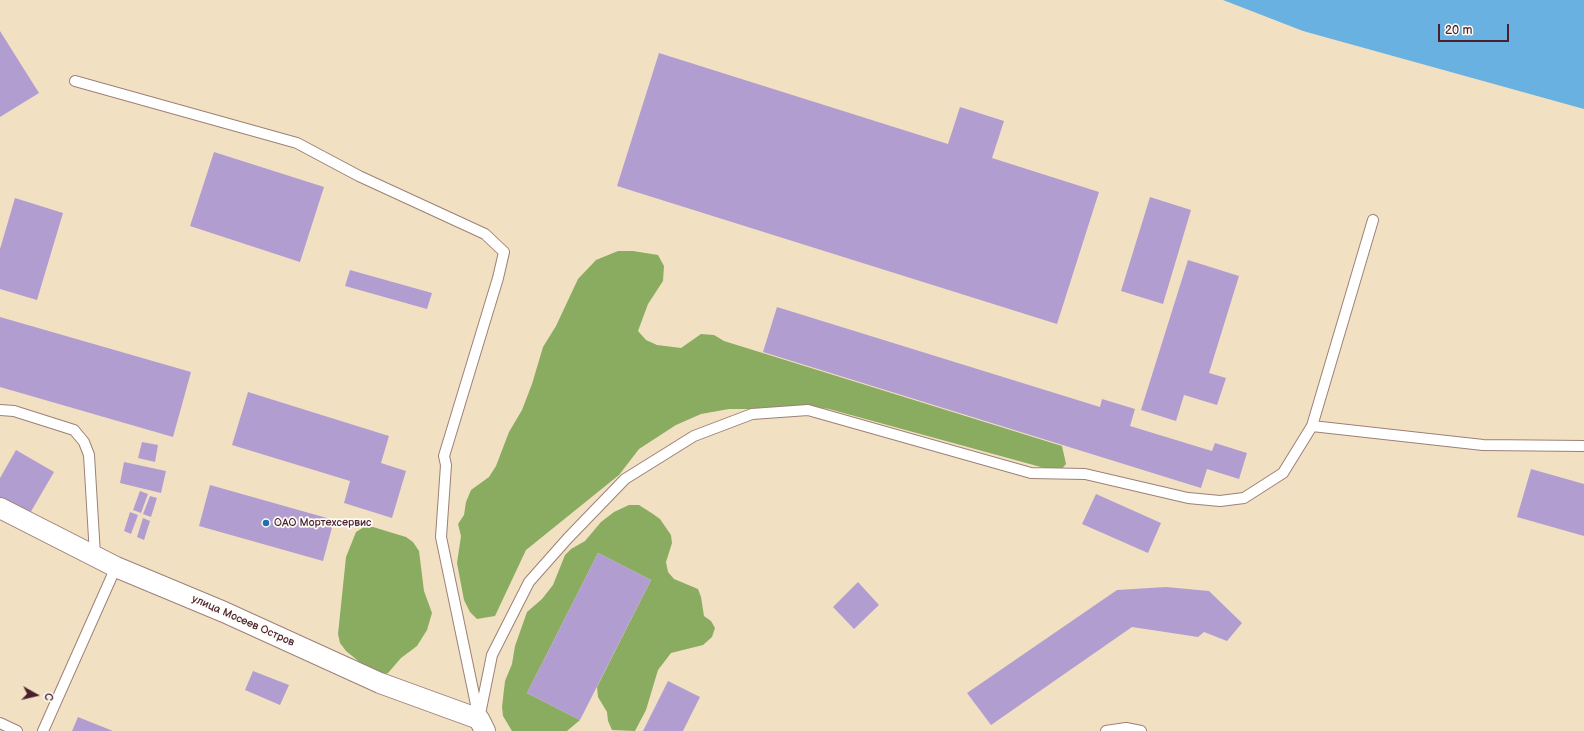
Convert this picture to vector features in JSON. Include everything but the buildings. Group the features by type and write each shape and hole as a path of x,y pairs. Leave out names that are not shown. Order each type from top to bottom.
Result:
{"street":[{"name":"улица Мосеев Остров","path":"0,508 116,567 224,612 380,683 482,725"}],"lane":[{"path":"75,81 297,143 359,176 485,234 504,252 498,278 444,456 446,465 440,536 482,725"},
{"path":"482,725 492,655 529,582 625,479 694,436 752,414 808,410 1031,473 1085,474 1188,498 1220,501 1244,498 1283,473 1312,426 1373,220"},
{"path":"0,410 14,411 74,430 84,442 89,455 95,555"},
{"path":"1312,426 1484,445 1584,446"},
{"path":"43,731 116,567"},
{"path":"0,723 17,731"},
{"path":"1106,731 1126,728 1141,731"}],"green space":[{"path":"618,251 633,251 658,255 664,266 663,281 648,304 638,331 646,340 657,345 681,348 701,334 714,335 724,341 1062,446 1066,464 1059,472 829,409 801,405 773,409 729,409 701,414 676,425 639,449 619,475 526,550 495,616 477,619 470,612 464,600 457,563 461,536 458,524 464,515 466,502 471,490 489,477 496,466 509,432 522,410 532,384 543,347 556,326 578,279 596,260"},
{"path":"629,505 639,505 660,519 671,535 672,543 666,562 668,572 674,579 698,589 704,616 711,621 715,628 712,637 703,645 671,653 658,670 646,710 635,731 612,730 608,721 607,712 598,697 597,687 651,580 598,553 527,693 580,720 567,731 512,731 503,716 502,707 505,681 512,664 515,646 527,612 542,599 553,585 565,555 571,549 585,541 601,522 614,512"},
{"path":"364,527 373,527 406,537 413,542 419,551 424,591 432,613 427,630 417,646 401,658 388,673 378,677 346,651 340,643 338,634 346,557 356,532"}],"water":[{"path":"1223,0 1584,0 1584,109 1303,31"}],"place":[{"name":"ОАО Мортехсервис","path":"266,523"}]}
